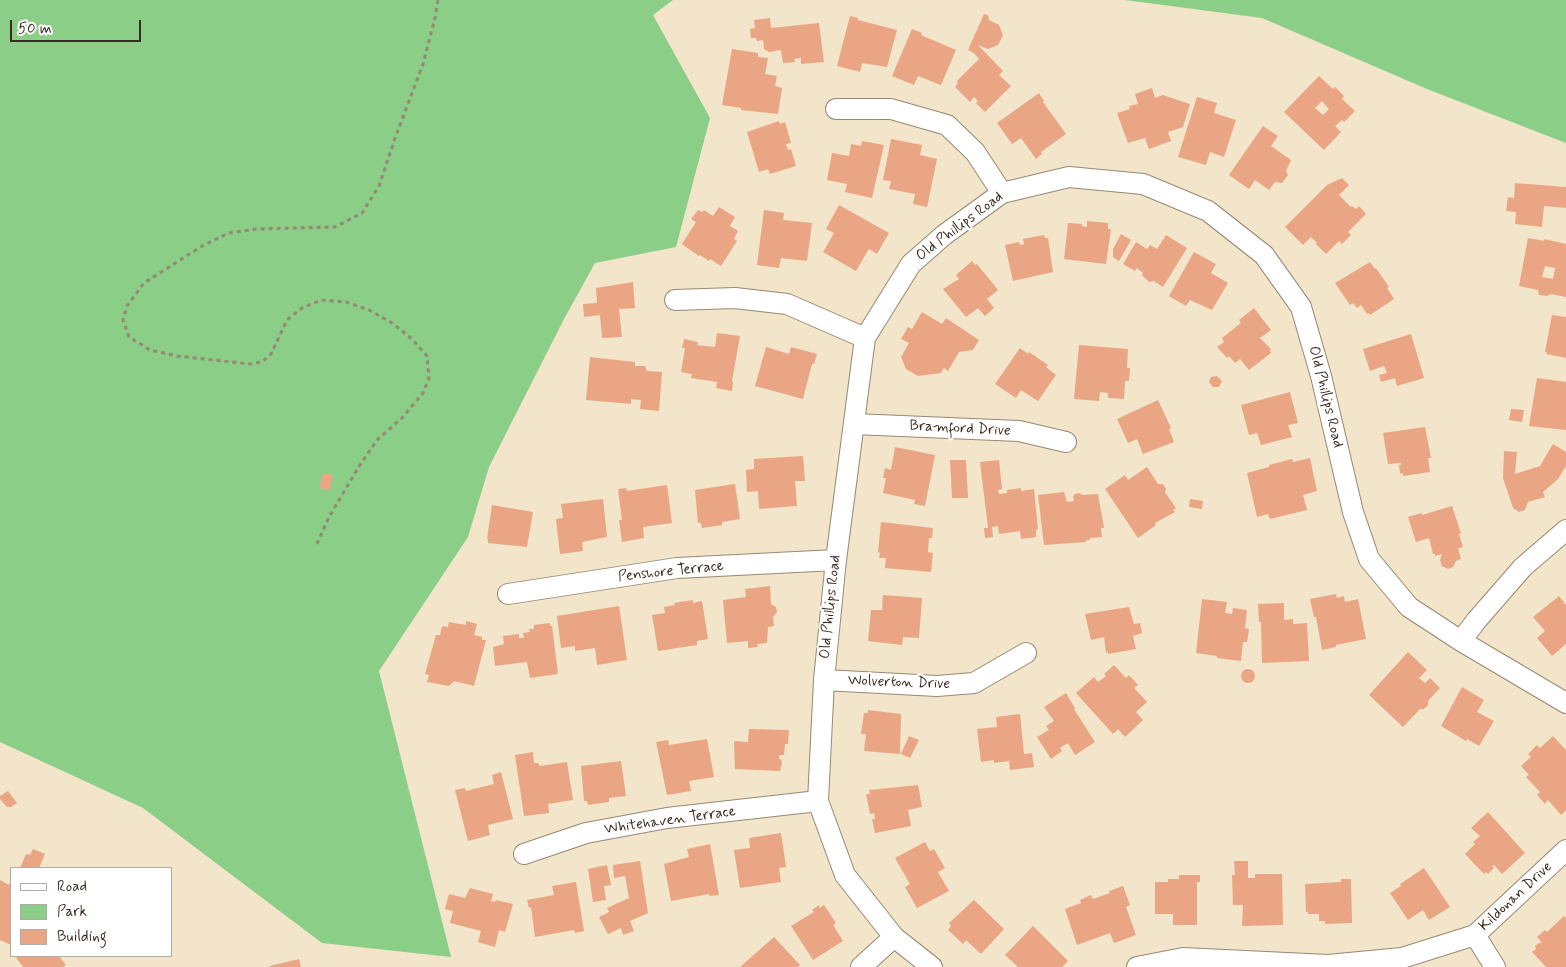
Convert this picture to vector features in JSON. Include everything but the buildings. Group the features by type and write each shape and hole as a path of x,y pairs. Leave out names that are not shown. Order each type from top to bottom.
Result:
{"street":[{"path":"836,109 891,109 947,125 975,152 1002,193"},
{"name":"Old Phillips Road","path":"932,967 894,937 845,874 818,801 824,680 836,560 865,338 911,264 944,235 1002,193 1070,177 1143,184 1208,211 1264,255 1301,307 1321,376 1353,512 1369,558 1409,608 1566,703"},
{"path":"675,300 735,298 787,304 865,338"},
{"name":"Bramford Drive","path":"854,424 1019,431 1066,442"},
{"path":"1461,641 1476,621 1524,567 1566,530"},
{"name":"Penshore Terrace","path":"508,594 677,568 836,560"},
{"name":"Wolverton Drive","path":"824,680 937,686 974,683 1026,653"},
{"name":"Whitehaven Terrace","path":"524,854 586,833 667,818 818,801"},
{"name":"Kildonan Drive","path":"1137,967 1183,958 1328,965 1402,958 1475,934 1566,850"},
{"path":"1475,934 1495,967"},
{"path":"861,967 894,937"}],"path":[{"path":"317,544 329,517 372,447 377,440 402,418 423,393 429,378 427,356 412,339 392,323 368,310 346,302 321,300 302,308 287,320 271,354 262,362 250,364 177,356 150,350 129,337 123,320 128,306 144,283 202,246 229,234 256,229 335,227 362,213 379,186 423,64 438,0"}],"green space":[{"path":"0,0 673,0 653,15 710,118 676,247 595,263 564,319 489,467 468,537 379,671 451,957 322,943 143,808 0,742"},
{"path":"1125,0 1566,0 1566,143 1427,89 1262,18"}]}
